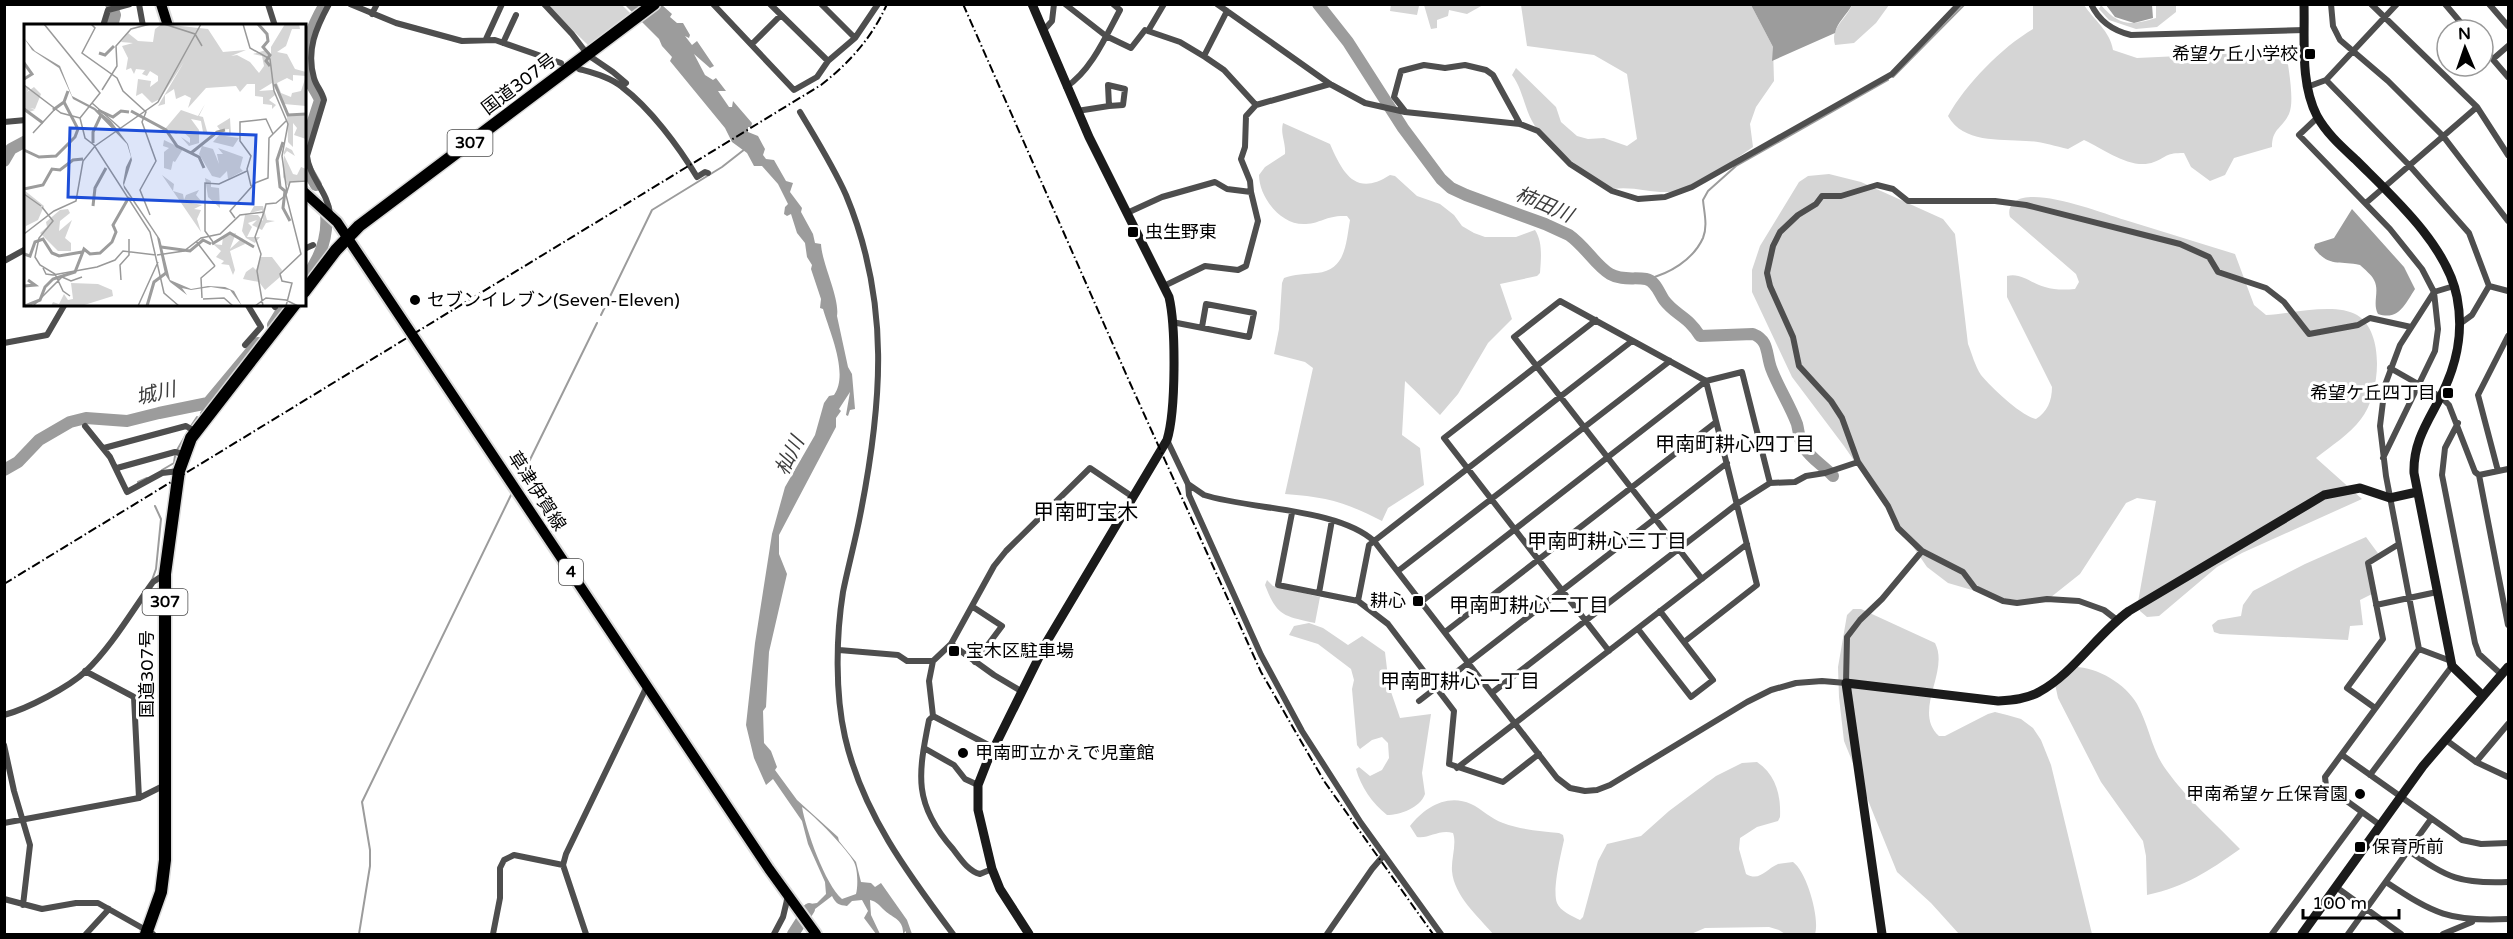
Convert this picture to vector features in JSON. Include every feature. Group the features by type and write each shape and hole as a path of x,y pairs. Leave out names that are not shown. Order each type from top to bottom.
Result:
{"highway":[{"name":"国道307号","path":"306,289 346,237 654,4"},
{"name":"国道307号","path":"148,934 161,892 165,860 165,574 179,471 184,454 196,432 293,306"}],"main road":[{"path":"161,4 167,24"},
{"name":"草津伊賀線","path":"306,194 327,211 346,237 795,907 816,934"}],"street":[{"path":"104,24 112,8 130,4"},
{"path":"139,4 143,24"},
{"path":"268,4 273,24"},
{"path":"327,211 328,198 308,163 307,156 324,100 314,80 311,47 315,30 329,4"},
{"path":"350,4 372,14 462,40 486,39 561,63"},
{"path":"372,14 377,4"},
{"path":"486,39 502,4"},
{"path":"544,4 591,53 626,83 622,87"},
{"path":"713,4 794,90 817,77 828,61 855,38 876,6"},
{"path":"770,4 828,61"},
{"path":"821,4 855,38"},
{"path":"1029,934 1000,889 992,869 978,810 978,785 1021,690 1046,644 1167,440 1172,425 1173,409 1173,322 1169,297 1077,111 1032,4"},
{"path":"1043,31 1052,21 1054,4"},
{"path":"1065,4 1106,36 1131,48 1145,30 1180,42 1224,70 1256,105"},
{"path":"1066,87 1077,80 1106,36 1120,10 1113,4"},
{"path":"1148,31 1164,4"},
{"path":"1217,4 1330,84 1365,103 1386,109 1520,124 1538,131 1570,164 1612,191 1638,199 1665,197 1692,187 1892,74 1959,4"},
{"path":"2091,4 2097,15 2108,26 2137,36 2305,30"},
{"path":"2304,4 2307,87 2318,117 2329,134 2384,188 2443,258 2454,285 2461,323 2456,362 2441,397 2421,432 2415,450 2414,473 2451,663 2460,677 2483,696"},
{"path":"2331,4 2334,31 2340,40 2388,81 2443,136 2508,220"},
{"path":"2371,4 2477,106 2508,155"},
{"path":"2307,87 2326,80 2397,4"},
{"path":"2445,4 2457,18"},
{"path":"2490,4 2508,26"},
{"path":"1204,56 1227,11"},
{"path":"503,43 516,15"},
{"path":"752,44 781,15"},
{"path":"2495,57 2508,46"},
{"path":"2495,61 2508,77"},
{"path":"1402,111 1394,97 1401,71 1424,65 1445,68 1465,66 1486,70 1493,75 1520,124"},
{"path":"579,69 596,74 622,87 678,146 697,177 705,172 708,173"},
{"path":"2326,80 2409,165 2469,233 2489,286"},
{"path":"1164,286 1205,266 1232,270 1243,268 1252,246 1258,221 1250,181 1241,159 1245,147 1246,116 1256,105 1330,84"},
{"path":"1077,111 1108,106"},
{"path":"2367,202 2477,106"},
{"path":"800,112 841,184 857,223 872,286 880,358 868,476 843,594 839,650 841,712 845,738 858,782 891,846 953,934"},
{"path":"2318,117 2299,135 2367,202 2415,258 2433,292 2438,329 2435,351 2383,458"},
{"path":"4,122 24,120"},
{"path":"1127,213 1161,198 1215,182 1227,189 1251,192"},
{"path":"2117,620 2104,610 2079,601 2047,599 2016,603 2003,600 1975,588 1963,572 1922,551 1898,528 1888,506 1858,462 1842,418 1831,401 1799,366 1793,337 1770,286 1767,273 1773,246 1783,227 1816,204 1822,196 1841,196 1877,184 1893,189 1908,201 1995,201 2026,205 2180,244 2209,256 2218,272 2266,288 2284,302 2309,334 2358,325 2370,318 2410,327"},
{"path":"306,248 314,245"},
{"path":"4,261 24,250"},
{"path":"2380,825 2326,786 2325,777 2419,649 2383,458 2380,426 2385,385 2390,368 2410,327 2433,292 2454,285"},
{"path":"2489,286 2508,291"},
{"path":"2461,323 2472,315 2489,286"},
{"path":"1684,642 1757,585 1706,381 1560,301 1514,337 1702,579"},
{"path":"1173,322 1249,337 1254,313 1206,304 1202,327"},
{"path":"4,343 47,335 63,306"},
{"path":"245,345 261,327 248,306"},
{"path":"1596,320 1444,438 1609,651"},
{"path":"2498,471 2478,395 2508,336"},
{"path":"1358,601 1369,545 1632,341"},
{"path":"1398,571 1670,361"},
{"path":"2390,368 2441,397 2449,405 2458,423 2475,472 2479,475 2508,624"},
{"path":"1421,602 1706,381 1742,372 1770,483"},
{"path":"1445,632 1716,422"},
{"path":"2302,934 2423,766 2505,671 2479,654 2475,644 2442,476 2445,448 2458,423"},
{"path":"85,426 117,468 127,492 162,473 179,471"},
{"path":"104,448 186,426 196,432"},
{"path":"1167,440 1188,484 1189,495 1275,683 1325,770 1441,934"},
{"path":"117,468 175,452 184,454"},
{"path":"1493,692 1737,504 1770,483 1795,482 1806,476 1837,470 1858,462"},
{"path":"1419,701 1727,463"},
{"path":"992,869 980,874 975,873 945,841 930,819 921,788 924,748 929,720 933,716 929,681 933,661 951,644 994,566 1006,551 1090,468 1133,497"},
{"path":"2479,475 2508,468"},
{"path":"1188,484 1210,497 1332,520 1356,527 1374,541 1539,754 1563,783 1576,790 1597,790 1610,785 1747,702 1771,690 1796,683 1821,681 1846,683 1974,699 2017,699 2038,693 2057,680 2117,620 2324,495 2360,488 2390,498 2417,492"},
{"path":"1292,513 1278,585 1358,601 1388,624 1454,711 1449,764 1503,782 1539,754"},
{"path":"1318,593 1332,520"},
{"path":"1457,768 1747,544"},
{"path":"2374,708 2347,688 2383,639 2368,563 2399,544"},
{"path":"1882,934 1846,683 1847,637 1922,551"},
{"path":"4,715 32,704 70,683 85,671 153,582 165,574"},
{"path":"2376,605 2437,592"},
{"path":"973,607 1002,626 975,662"},
{"path":"1638,629 1690,697 1713,680 1660,611"},
{"path":"951,644 975,662 1021,690"},
{"path":"2419,649 2451,663"},
{"path":"839,650 898,655 907,661 933,661"},
{"path":"2370,775 2451,663"},
{"path":"85,671 134,696 139,798"},
{"path":"586,934 563,865 566,854 647,686"},
{"path":"933,716 994,747"},
{"path":"2476,762 2508,724"},
{"path":"2446,740 2476,762 2508,777"},
{"path":"4,745 30,845 23,905"},
{"path":"924,748 954,765 965,779 978,785"},
{"path":"2342,755 2467,842 2508,843"},
{"path":"4,823 139,798 166,785"},
{"path":"2272,934 2362,812"},
{"path":"2348,934 2432,819"},
{"path":"2409,850 2436,869 2456,879 2474,882 2508,882"},
{"path":"493,934 500,898 500,868 504,860 514,855 563,865"},
{"path":"1327,934 1372,868 1384,855"},
{"path":"2386,882 2429,909 2472,921 2508,919"},
{"path":"2336,886 2401,934"},
{"path":"774,934 783,917 788,896"},
{"path":"4,899 42,909 92,902 109,909 148,934"},
{"path":"86,934 109,909"},
{"path":"2445,934 2472,921"}],"shaded area":[{"path":"1391,4 1483,5 1467,14 1449,10 1448,16 1437,20 1437,28 1431,29 1424,5 1419,6 1417,15 1390,11"},
{"path":"547,5 622,5 630,13 588,45"},
{"path":"625,5 662,5 672,14 670,17 677,23 683,23 690,35 689,38 685,36 692,45 697,41 714,66 710,68 694,54 705,75 713,80 716,78 726,91 718,91 729,107 732,107 733,101 752,123 751,127 748,127 748,132 758,136 765,149 763,155 766,159 774,160 786,181 793,183 790,192 802,208 801,212 813,234 815,243 821,244 836,300 837,316 848,367 852,374 855,409 850,410 848,416 846,415 850,392 839,409 841,411 836,418 836,427 779,535 779,554 787,574 769,652 766,707 763,711 764,743 771,751 777,767 775,770 797,800 838,837 856,862 861,882 871,883 875,887 881,883 907,920 912,934 906,934 906,931 903,934 902,925 877,903 870,900 871,915 880,934 876,934 864,918 868,911 862,900 852,901 847,906 838,904 832,896 815,909 810,910 801,925 800,920 810,904 817,903 826,894 825,882 808,844 802,821 773,779 766,785 754,758 746,725 755,643 772,534 785,487 815,435 824,403 829,396 834,395 838,386 839,365 834,341 823,309 820,308 821,299 811,269 812,265 807,257 805,243 797,233 791,214 787,216 784,214 788,204 778,184 762,166 754,166 747,153 732,142 725,128 670,61 672,57 659,39","holes":["802,807 838,841 854,862 857,878 856,894 842,899 829,882 812,842"]},
{"path":"1521,5 1751,5 1773,47 1774,81 1756,107 1750,124 1753,147 1713,174 1679,190 1663,192 1628,188 1613,189 1568,159 1538,131 1512,75 1516,68 1556,107 1561,122 1577,136 1588,139 1604,138 1627,146 1637,139 1627,74 1594,55 1527,46"},
{"path":"1751,5 1852,5 1835,33 1772,61 1773,47"},
{"path":"1852,5 1889,5 1876,23 1854,43 1835,45 1837,28"},
{"path":"2033,5 2084,5 2109,37 2113,50 2137,58 2286,51 2291,92 2289,114 2276,132 2272,147 2234,158 2225,175 2210,181 2191,167 2184,153 2170,154 2154,162 2137,164 2118,158 2084,140 2068,149 2036,142 1982,138 1963,131 1948,116 1974,79 1997,56 2033,29"},
{"path":"2101,5 2114,17 2132,23 2156,18 2156,5 2176,5 2176,12 2157,27 2136,29 2109,20 2099,9"},
{"path":"2106,5 2152,5 2153,18 2134,23 2115,17"},
{"path":"1283,123 1330,144 1346,173 1360,183 1368,184 1390,175 1395,176 1417,196 1440,204 1454,215 1462,226 1474,233 1485,237 1516,237 1535,230 1539,240 1540,273 1537,276 1500,284 1512,319 1488,343 1458,394 1440,415 1405,381 1402,435 1420,448 1424,485 1388,508 1382,521 1335,502 1285,494 1313,368 1305,362 1274,354 1279,329 1282,283 1284,278 1327,271 1334,267 1343,254 1350,220 1347,216 1340,216 1306,224 1297,223 1280,215 1267,201 1259,175 1265,167 1285,154"},
{"path":"1829,174 1861,182 1943,219 1955,234 1968,344 1977,368 1981,375 2007,400 2022,412 2036,419 2048,406 2052,387 2007,297 2007,276 2017,276 2040,286 2063,290 2075,289 2079,282 2076,274 2010,217 2010,208 2019,199 2034,197 2060,200 2235,254 2254,305 2266,315 2337,309 2357,315 2373,335 2376,349 2376,380 2372,395 2357,424 2316,458 2362,499 2242,553 2217,567 2159,616 2147,617 2140,611 2138,602 2156,501 2137,498 2126,503 2080,574 2046,601 1996,597 1948,583 1927,567 1844,446 1792,377 1752,292 1752,270 1760,246 1799,182 1808,176"},
{"path":"2352,209 2404,267 2415,289 2401,310 2391,315 2378,314 2376,284 2360,265 2330,261 2314,248 2315,244 2334,238"},
{"path":"2366,537 2380,556 2368,563 2374,593 2360,600 2363,625 2350,626 2348,640 2214,632 2212,625 2218,620 2241,616 2243,605 2253,591 2305,564"},
{"path":"1267,580 1273,586 1320,597 1315,623 1282,613 1273,603 1265,585"},
{"path":"1853,609 1861,609 1935,643 1938,666 1929,715 1932,726 1939,736 1945,736 1995,712 2021,719 2033,728 2041,740 2051,765 2092,934 1959,934 1931,903 1897,872 1844,741 1838,667 1847,615"},
{"path":"1309,623 1323,628 1348,645 1362,636 1385,652 1389,686 1400,718 1431,714 1422,773 1425,794 1419,803 1409,810 1387,815 1364,788 1356,769 1359,767 1370,776 1382,770 1389,758 1388,743 1382,737 1372,740 1360,749 1357,745 1352,689 1354,680 1351,669 1318,644 1289,635 1294,626"},
{"path":"2075,667 2101,673 2126,690 2137,704 2167,771 2193,802 2240,849 2196,877 2174,887 2147,895 2146,856 2143,841 2101,782 2058,698 2055,684"},
{"path":"1757,762 1769,773 1776,786 1780,801 1780,817 1778,821 1757,827 1740,838 1739,849 1746,874 1759,876 1778,864 1793,862 1803,875 1811,896 1816,918 1815,934 1785,934 1769,927 1705,928 1691,934 1493,934 1457,889 1452,871 1453,833 1443,832 1417,837 1410,826 1429,808 1453,800 1471,804 1494,819 1510,825 1563,835 1556,890 1557,903 1567,913 1580,920 1583,917 1598,861 1607,844 1641,836 1669,811 1716,776 1742,763"}],"waterway":[{"path":"111,4 115,15 113,24"},
{"name":"城川","path":"306,143 320,100 309,78 307,49 312,31 325,4"},
{"name":"柿田川","path":"1318,4 1348,42 1403,128 1441,179 1451,188 1569,235 1600,266 1614,276 1649,280 1668,305 1691,324 1700,336 1753,334 1762,340 1769,363 1797,424 1803,446 1833,476"},
{"path":"1893,77 1965,4"},
{"path":"1647,279 1664,274 1680,265 1699,246 1705,229 1703,200 1708,191 1736,166 1888,80"},
{"path":"4,161 11,149 24,142"},
{"path":"601,315 652,210 722,167 745,149"},
{"name":"城川","path":"306,168 316,185"},
{"name":"城川","path":"306,277 323,245 326,226 325,206"},
{"name":"城川","path":"273,325 285,306"},
{"path":"520,480 597,323"},
{"name":"城川","path":"4,470 18,462 39,440 70,422 86,418 127,421 208,403 258,343"},
{"path":"201,413 208,403"},
{"path":"191,426 197,417"},
{"path":"177,450 188,431"},
{"path":"162,470 174,463 175,456"},
{"path":"138,482 147,478"},
{"path":"359,934 370,866 370,850 362,802 512,493"},
{"path":"152,580 156,569 161,519 155,506"},
{"path":"793,934 809,909"}],"railway":[{"path":"4,584 821,85 859,49 887,4"},
{"path":"963,4 1130,383 1261,672 1324,781 1433,934"}],"place":[{"name":"希望ケ丘小学校","path":"2310,54"},
{"name":"虫生野東","path":"1133,232"},
{"name":"セブンイレブン(Seven-Eleven)","path":"415,300"},
{"name":"希望ケ丘四丁目","path":"2448,393"},
{"name":"耕心","path":"1418,601"},
{"name":"宝木区駐車場","path":"954,651"},
{"name":"甲南町立かえで児童館","path":"963,753"},
{"name":"甲南希望ヶ丘保育園","path":"2360,794"},
{"name":"保育所前","path":"2360,847"}],"district":[{"name":"甲南町耕心四丁目","path":"1735,445"},
{"name":"甲南町宝木","path":"1086,512"},
{"name":"甲南町耕心三丁目","path":"1607,542"},
{"name":"甲南町耕心二丁目","path":"1529,606"},
{"name":"甲南町耕心一丁目","path":"1460,682"}],"water label":[{"name":"杣川","path":"790,456"}]}
